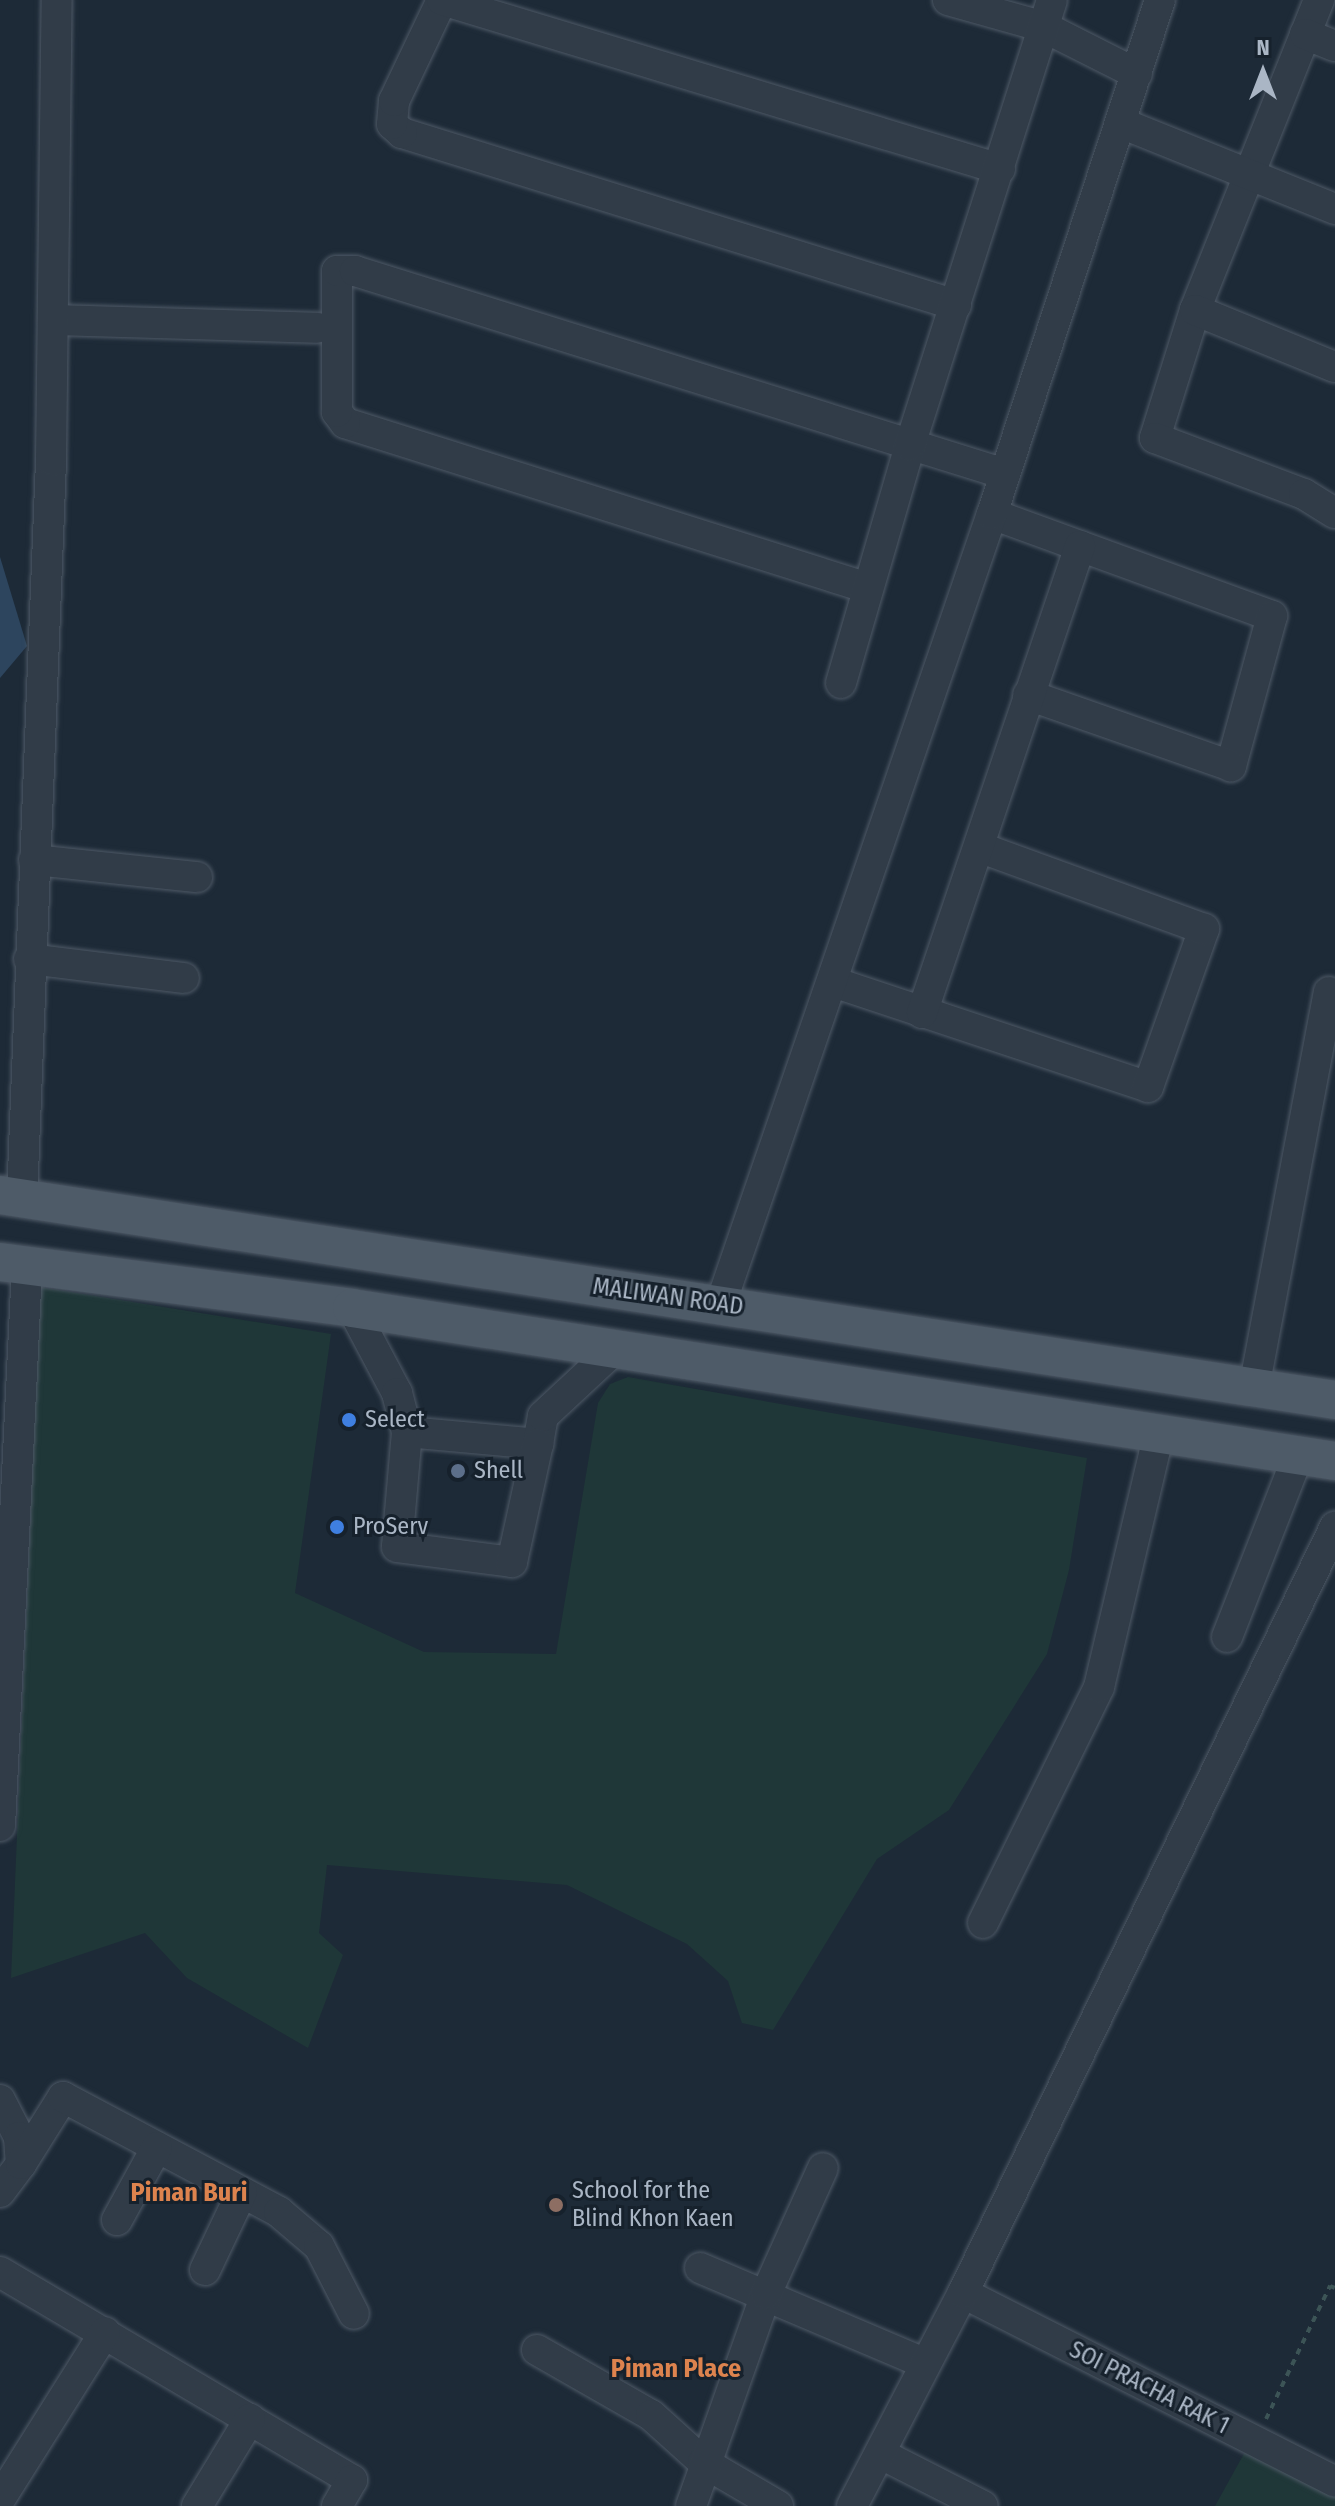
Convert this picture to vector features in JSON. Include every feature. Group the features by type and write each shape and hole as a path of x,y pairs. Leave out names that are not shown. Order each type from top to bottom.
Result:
{"main road":[{"name":"MALIWAN ROAD","path":"11,1197 1335,1400"},
{"path":"13,1264 352,1308 1317,1459"}],"street":[{"path":"11,1197 34,860 53,320 57,0"},
{"path":"956,305 402,133 392,124 394,101 442,0 1000,169"},
{"path":"948,0 1048,13 1137,74"},
{"path":"720,1306 992,514 1160,0"},
{"path":"1319,0 1195,310 1155,438 1304,494 1335,513"},
{"path":"841,683 910,445 1048,13"},
{"path":"1305,34 1335,46"},
{"path":"1121,123 1335,209"},
{"path":"868,588 345,423 337,412 337,271 355,271 1005,474"},
{"path":"1195,310 1335,367"},
{"path":"53,320 317,328"},
{"path":"992,514 1272,616 1231,766 1028,695"},
{"path":"922,1013 981,848 1028,695 1080,546"},
{"path":"833,982 1148,1087 1204,929 981,848"},
{"path":"34,860 197,877"},
{"path":"29,959 184,978"},
{"path":"1254,1388 1329,992"},
{"path":"0,1826 13,1264"},
{"path":"352,1308 397,1393 407,1432 397,1547 512,1562 540,1430 615,1349"},
{"path":"407,1432 540,1430"},
{"path":"983,1923 1099,1687 1159,1434"},
{"path":"1227,1637 1317,1459"},
{"path":"852,2506 963,2293 1335,1527"},
{"path":"0,2192 63,2097 279,2212 319,2246 354,2314"},
{"path":"0,2100 19,2137 21,2164"},
{"path":"117,2220 157,2147"},
{"path":"691,2506 703,2462 766,2294 823,2168"},
{"path":"205,2270 242,2192"},
{"path":"700,2268 924,2363"},
{"path":"0,2272 352,2480 337,2506"},
{"name":"SOI PRACHA RAK 1","path":"963,2293 1335,2482"},
{"path":"0,2499 105,2332"},
{"path":"537,2350 651,2415 703,2462 778,2506"},
{"path":"197,2506 250,2419"},
{"path":"881,2454 983,2506"}],"path":[{"path":"1254,2443 1330,2286 1335,2288"}],"green space":[{"path":"40,1287 331,1334 295,1593 424,1652 556,1654 598,1403 610,1384 628,1377 1087,1458 1069,1570 1047,1654 949,1810 877,1859 773,2030 742,2023 728,1981 687,1944 567,1885 327,1865 319,1933 343,1955 308,2048 187,1978 145,1933 11,1978"},
{"path":"1251,2441 1335,2484 1335,2506 1215,2506"}],"water":[{"path":"0,557 27,646 0,678"}],"place":[{"name":"Select","path":"349,1420"},
{"name":"Shell","path":"458,1471"},
{"name":"ProServ","path":"337,1527"},
{"name":"School for the Blind Khon Kaen","path":"556,2205"}],"district":[{"name":"Piman Buri","path":"189,2193"},
{"name":"Piman Place","path":"676,2369"}]}
